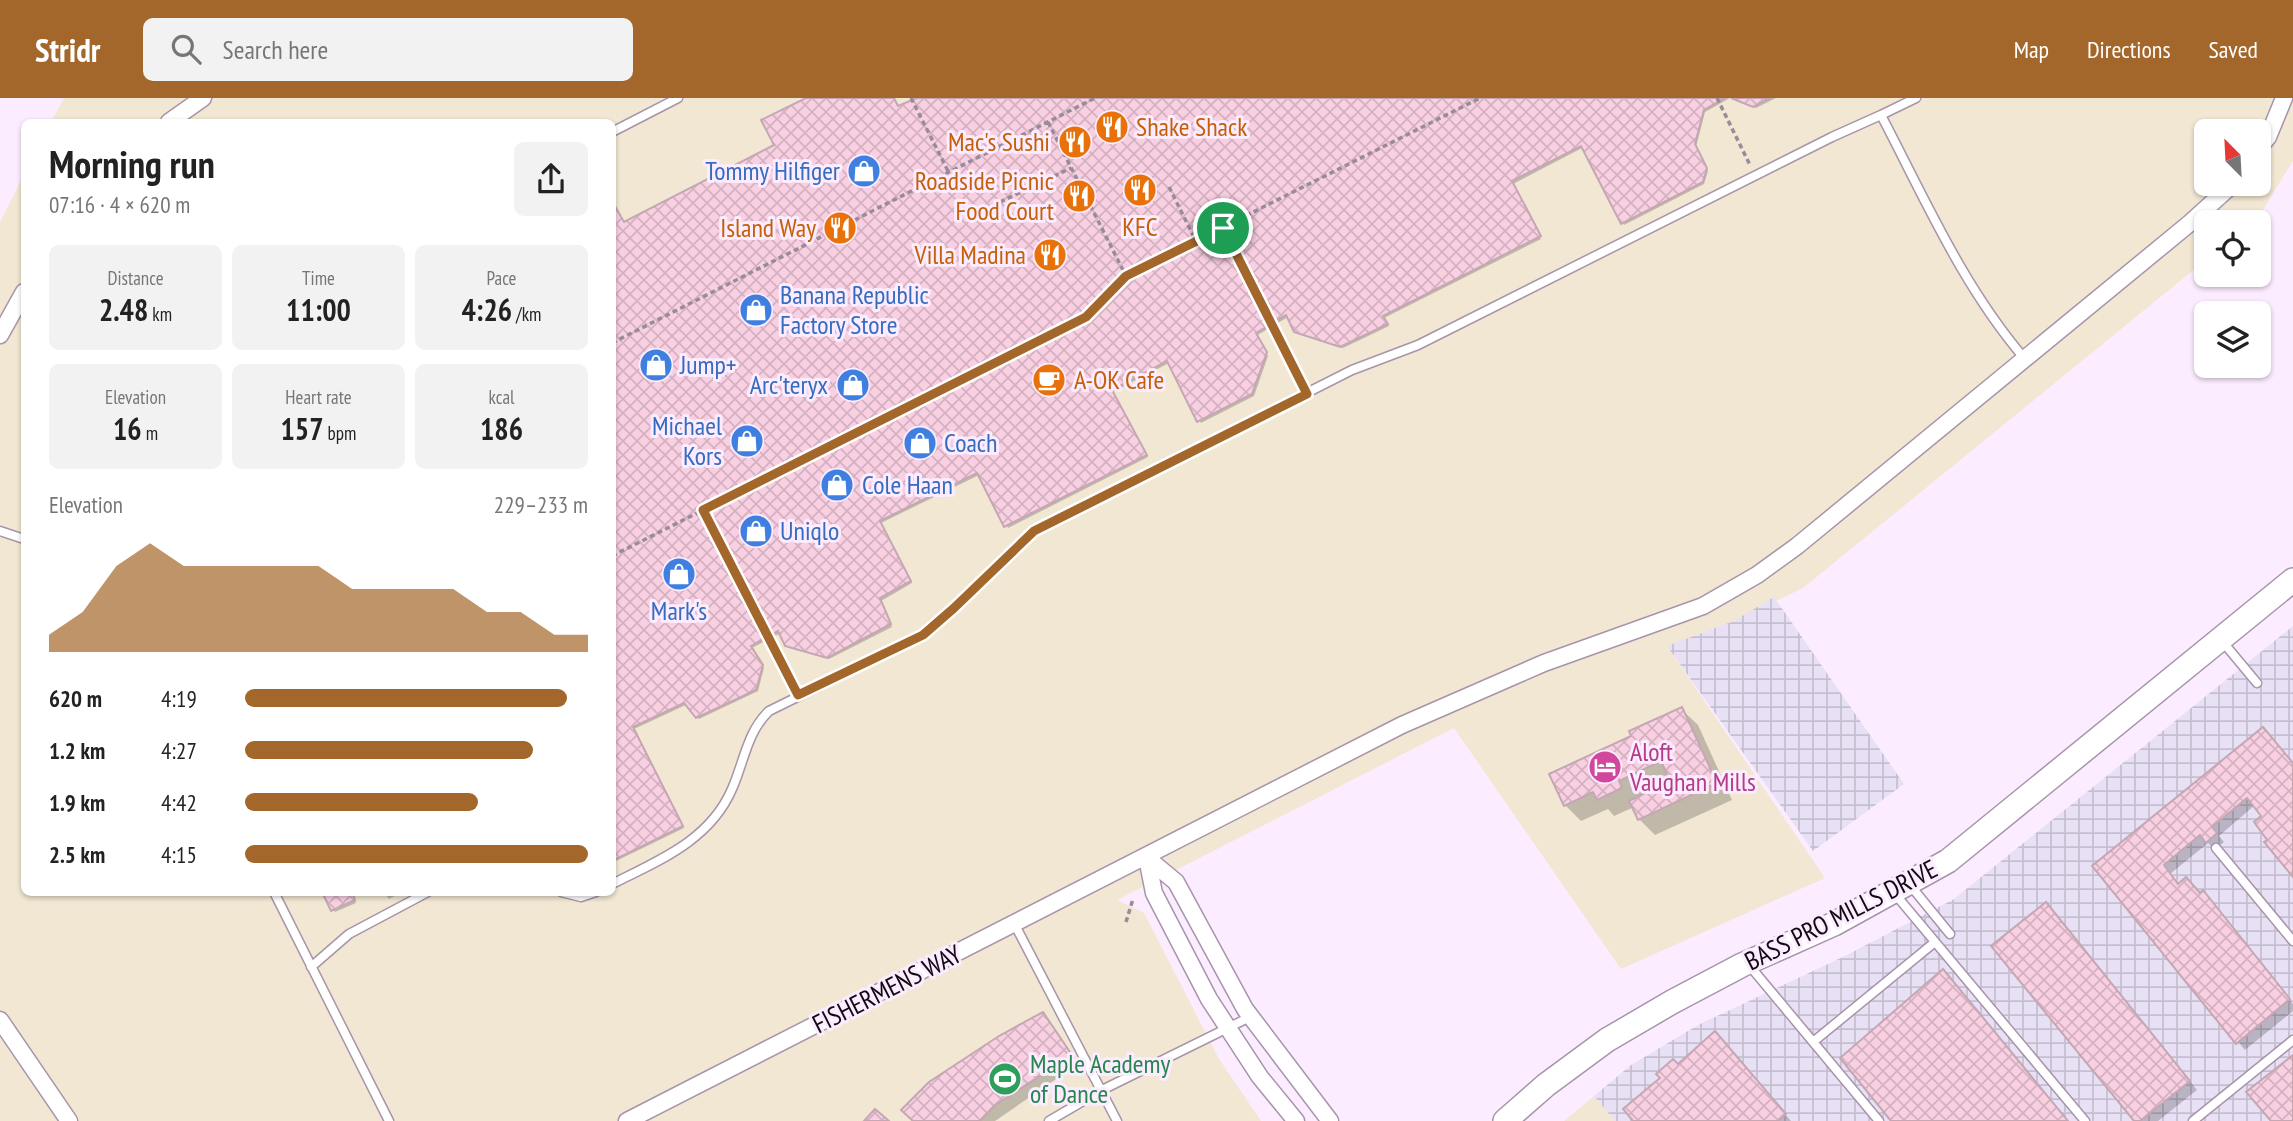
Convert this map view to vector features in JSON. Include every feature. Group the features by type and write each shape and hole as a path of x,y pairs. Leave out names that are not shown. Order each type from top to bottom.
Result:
{"street":[{"path":"173,119 203,98"},
{"path":"2272,122 2284,98"},
{"name":"FISHERMENS WAY","path":"627,1121 1147,858 1402,725 1544,663 1634,633 1717,599 1757,575 1797,545 2219,196"},
{"path":"0,335 21,297"},
{"name":"BASS PRO MILLS DRIVE","path":"1505,1121 1546,1085 1608,1041 1747,962 1834,924 1948,860 1999,822 2293,580"},
{"path":"1147,858 1176,882 1250,1017 1330,1121"},
{"path":"1147,858 1154,893 1209,999 1260,1077 1296,1121"},
{"path":"0,1020 69,1121"}],"lane":[{"path":"616,130 678,98"},
{"path":"616,882 676,852 712,822 733,788 755,727 769,711 923,635 1034,531 1352,370 1418,345 1756,178 1832,137 1916,98"},
{"path":"1881,116 1963,272 2002,332 2025,359"},
{"path":"0,531 21,538"},
{"path":"2222,641 2257,683"},
{"path":"2216,848 2293,941"},
{"path":"1901,887 1950,934"},
{"path":"1901,887 1935,942 2085,1121"},
{"path":"276,896 389,1121"},
{"path":"311,967 349,934 420,896"},
{"path":"1015,925 1117,1121"},
{"path":"1813,1042 1935,942"},
{"path":"1747,962 1879,1121"},
{"path":"1049,1121 1102,1090 1250,1017"},
{"path":"2193,1121 2293,1040"}],"path":[{"path":"911,98 949,173"},
{"path":"616,341 1096,98"},
{"path":"616,554 1086,317 1126,276 1480,98"},
{"path":"1717,98 1756,178"},
{"path":"1048,122 1126,276"},
{"path":"1000,202 1071,168"},
{"path":"1169,187 1196,241"},
{"path":"1223,228 1307,394"},
{"path":"703,510 798,695"},
{"path":"1126,922 1133,899"}],"shaded area":[{"path":"64,98 2293,98 2293,161 2272,195 2272,119 2194,119 2194,196 2271,196 2263,210 2194,210 2194,270 1803,588 1734,621 1667,646 1825,878 1621,969 1454,728 1117,900 1144,913 1219,1059 1261,1121 0,1121 0,222 21,181 21,896 616,896 616,119 53,119"},
{"path":"1774,597 1904,784 1813,851 1667,646 1734,621"},
{"path":"2293,626 2293,1121 1615,1121 1594,1096 1631,1065 1698,1025 1845,956 1954,899"},
{"path":"1594,1096 1615,1121 1564,1121"}],"building":[{"path":"806,98 894,98 898,106 917,98 1725,98 1704,110 1695,144 1707,168 1703,182 1621,224 1581,146 1512,181 1541,236 1383,316 1388,324 1340,347 1294,332 1286,315 1256,333 1267,352 1252,394 1197,422 1167,361 1112,390 1147,455 1004,527 977,473 880,521 911,581 880,598 891,624 827,658 785,646 778,631 751,646 763,665 756,690 696,718 684,703 633,727 683,826 616,859 616,208 624,222 774,145 761,120"},
{"path":"1731,98 1770,98 1753,107"},
{"name":"Aloft Vaughan Mills","path":"1682,707 1717,783 1638,820 1629,801 1670,781 1661,761 1619,781 1622,788 1597,800 1593,792 1564,806 1549,774 1631,736 1629,731"},
{"path":"2263,727 2293,763 2293,877 2264,842 2267,840 2254,822 2261,816 2247,798 2212,827 2217,833 2206,843 2200,835 2164,865 2178,884 2186,877 2200,893 2203,890 2290,999 2236,1044 2092,866"},
{"path":"324,896 354,896 355,900 331,911"},
{"path":"2046,902 2190,1081 2140,1121 2134,1121 1991,946"},
{"path":"1943,969 2068,1121 1891,1121 1840,1058"},
{"path":"1043,1012 1074,1058 1054,1067 995,1105 980,1121 913,1121 901,1110 929,1082 999,1036"},
{"path":"1715,1031 1786,1114 1778,1121 1633,1121 1623,1109 1660,1078 1656,1074 1673,1059 1678,1064"},
{"path":"2293,1055 2293,1121 2271,1121 2246,1092"},
{"path":"875,1109 889,1121 864,1121"}],"place":[{"name":"Shake Shack","path":"1112,127"},
{"name":"Mac's Sushi","path":"1075,142"},
{"name":"Tommy Hilfiger","path":"864,171"},
{"name":"KFC","path":"1140,190"},
{"name":"Roadside Picnic Food Court","path":"1079,196"},
{"name":"Island Way","path":"840,228"},
{"name":"Villa Madina","path":"1050,255"},
{"name":"Banana Republic Factory Store","path":"756,310"},
{"name":"Jump+","path":"656,365"},
{"name":"A-OK Cafe","path":"1049,380"},
{"name":"Arc'teryx","path":"853,385"},
{"name":"Michael Kors","path":"747,441"},
{"name":"Coach","path":"920,443"},
{"name":"Cole Haan","path":"837,485"},
{"name":"Uniqlo","path":"756,531"},
{"name":"Mark's","path":"679,574"},
{"name":"Aloft Vaughan Mills","path":"1605,767"},
{"name":"Maple Academy of Dance","path":"1005,1079"}],"route":[{"path":"1223,228 1307,394 1034,531 923,635 798,695 703,510 1086,317 1126,276 1223,228"}]}
